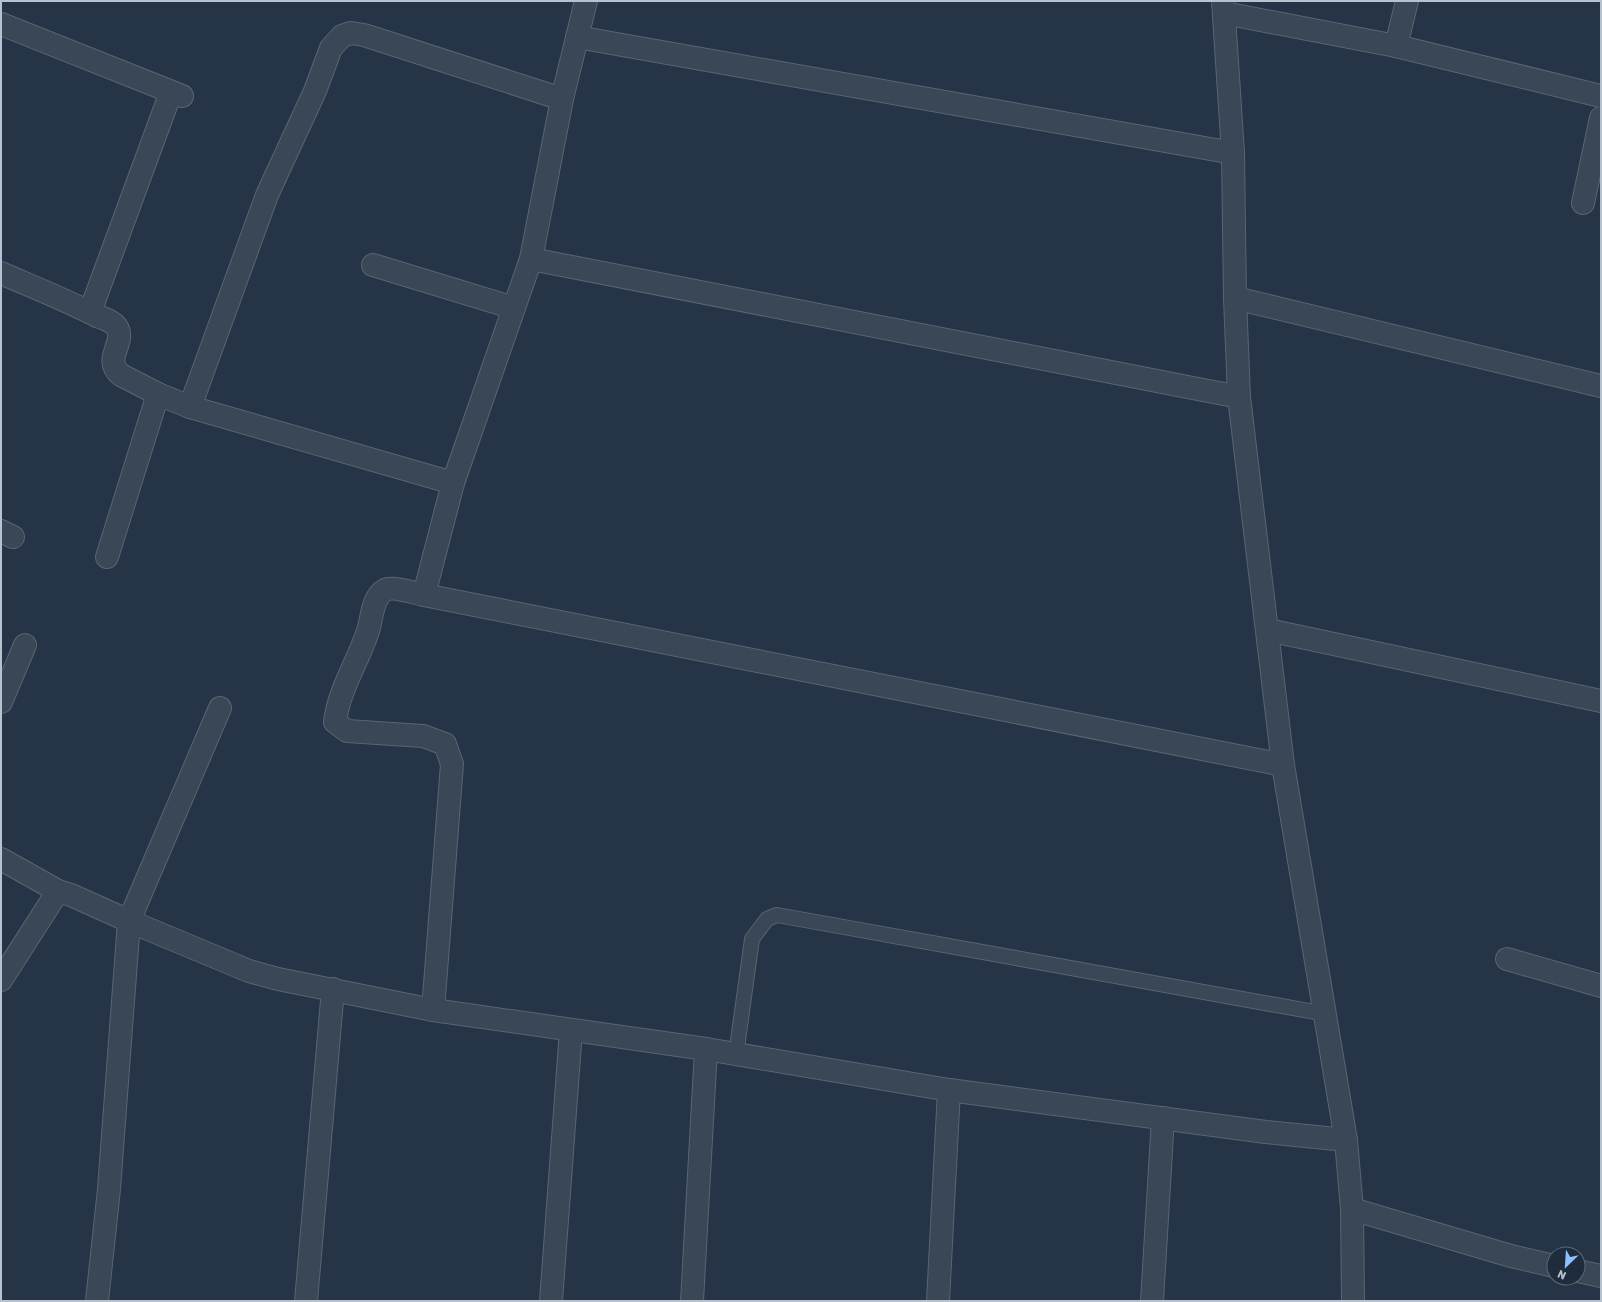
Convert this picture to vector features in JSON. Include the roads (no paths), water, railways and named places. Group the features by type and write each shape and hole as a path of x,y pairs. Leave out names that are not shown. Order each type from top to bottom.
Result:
{"street":[{"path":"424,595 452,483 531,259 562,99 586,1"},
{"path":"1396,46 1407,1"},
{"path":"1353,1301 1352,1209 1346,1140 1283,765 1239,397 1235,298 1233,153 1224,7 1396,46 1601,96"},
{"path":"1,24 177,94 90,312"},
{"path":"190,407 267,195 315,91 331,48 342,36 351,33 364,35 562,99"},
{"path":"577,37 1233,153"},
{"path":"1583,203 1601,118"},
{"path":"531,259 1239,397"},
{"path":"373,265 514,308"},
{"path":"1,273 90,312 116,326 119,332 112,364 115,370 120,375 158,394 190,407 452,483"},
{"path":"1235,298 1601,386"},
{"path":"107,557 158,394"},
{"path":"433,1010 452,764 445,744 423,736 347,730 335,722 337,706 368,632 375,604 381,592 387,588 1283,765"},
{"path":"1268,630 1601,701"},
{"path":"1,702 26,645"},
{"path":"97,1301 109,1189 128,921 220,708"},
{"path":"1,859 58,891 71,895 128,921 249,971 278,979 433,1010 706,1049 949,1090 1266,1132 1346,1140"},
{"path":"2,976 58,891"},
{"path":"1507,959 1601,986"},
{"path":"306,1301 333,989"},
{"path":"551,1301 571,1030"},
{"path":"692,1301 706,1049"},
{"path":"938,1301 949,1090"},
{"path":"1152,1301 1163,1118"},
{"path":"1352,1209 1511,1256 1546,1264"},
{"path":"1586,1273 1601,1276"}],"lane":[{"path":"736,1055 752,939 767,919 777,916 1326,1014"}]}
